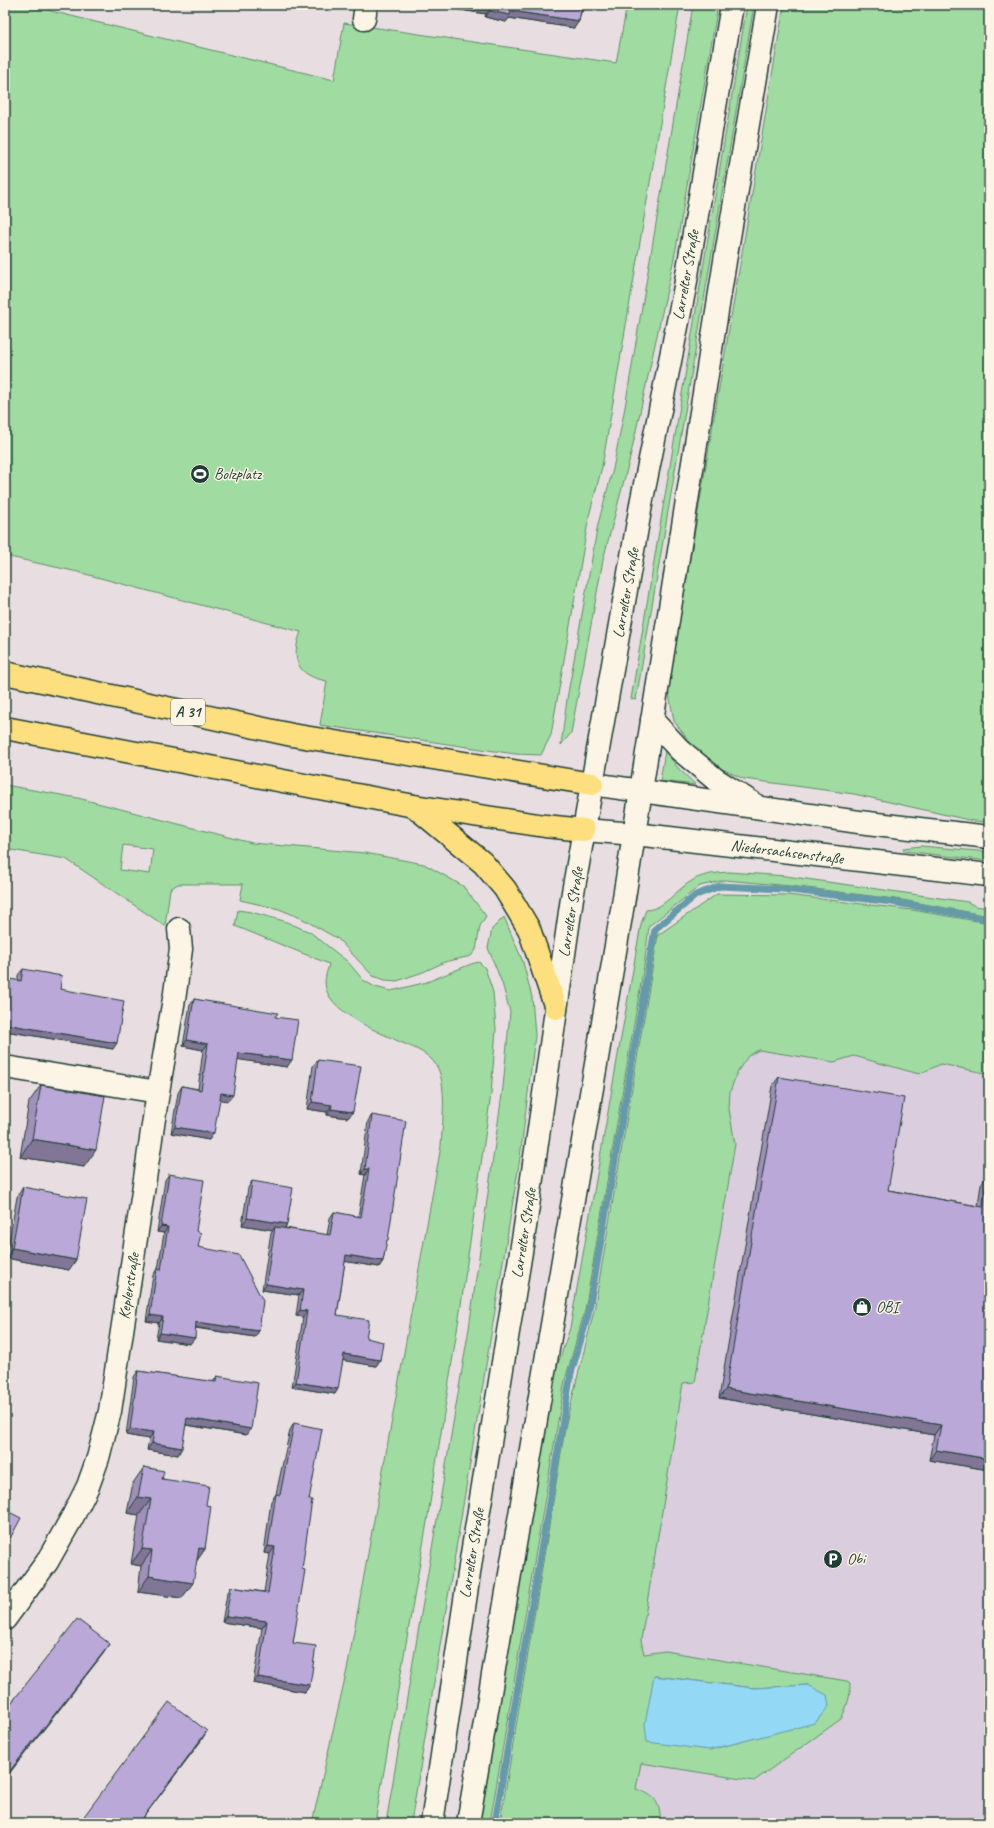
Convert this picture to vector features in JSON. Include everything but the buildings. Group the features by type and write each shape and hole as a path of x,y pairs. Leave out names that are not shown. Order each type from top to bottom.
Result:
{"highway":[{"name":"A 31","path":"5,673 292,735 592,784"},
{"path":"5,728 414,806 545,826 584,830"},
{"path":"414,806 483,863 505,889 529,929 556,1008"}],"main road":[{"name":"Larrelter Straße","path":"432,1823 470,1560 525,1228 556,1008 584,830 642,499 685,287 732,5"},
{"path":"468,1823 635,834 640,792 768,5"},
{"path":"652,720 680,750 705,771 759,808"},
{"path":"592,784 640,792 989,838"},
{"name":"Niedersachsenstraße","path":"584,830 635,834 989,876"},
{"name":"Keplerstraße","path":"5,1619 48,1562 88,1486 98,1458 111,1403 181,949 179,929"},
{"path":"5,1067 158,1092"}],"shaded area":[{"path":"717,894 788,895 912,910 989,923 989,1823 519,1823"}],"green space":[{"path":"5,5 26,5 334,80 344,23 616,63 627,5 680,5 602,467 589,516 551,735 541,755 515,754 320,725 327,681 317,679 309,675 299,665 296,658 296,650 301,632 78,572 5,556"},
{"path":"693,5 718,5 676,249 630,458 603,560 571,733 561,745 567,699 598,524 613,469 625,407"},
{"path":"747,5 754,5 636,700 631,699"},
{"path":"784,5 989,5 989,822 973,821 854,794 744,779 711,764 690,743 674,721 668,689"},
{"path":"665,751 678,768 696,785 660,781"},
{"path":"5,785 78,798 252,843 365,853 424,864 463,886 486,916 480,926 476,950 471,956 445,962 423,972 397,981 385,980 373,976 338,939 301,918 279,909 240,900 243,884 178,884 170,889 165,926 66,859 5,849","holes":["123,845 153,849 150,874 120,870"]},
{"path":"921,846 989,852 989,861 904,851 903,848"},
{"path":"729,872 786,876 968,902 975,906 989,908 989,916 903,900 791,886 725,880 700,886 649,926 645,960 585,1310 565,1380 490,1823 480,1823 553,1379 570,1328 641,924 646,910 652,909 664,903 694,879 709,874"},
{"path":"717,894 788,895 912,910 989,923 989,1074 941,1064 919,1074 854,1056 834,1062 759,1050 748,1056 737,1072 730,1092 729,1109 735,1144 695,1382 683,1383 641,1640 644,1654 665,1651 847,1681 850,1683 849,1697 841,1719 754,1781 641,1763 636,1789 653,1797 656,1801 661,1823 500,1823 566,1423 594,1311 658,935","holes":["655,1676 754,1688 808,1685 761,1736 709,1750"]},
{"path":"238,910 284,921 310,932 348,962 363,980 375,987 391,991 427,982 479,962 485,968 493,992 496,1029 491,1094 461,1305 427,1522 375,1823 312,1823 348,1665 441,1146 443,1116 442,1083 440,1073 436,1065 429,1057 419,1050 377,1032 353,1018 333,1002 327,992 325,982 329,964 235,926"},
{"path":"504,917 523,962 532,997 535,1036 520,1158 411,1823 386,1823 469,1328 503,1087 510,1012 502,983 488,948 492,929"}],"water":[{"path":"654,1676 754,1688 808,1685 827,1695 829,1706 815,1723 709,1750 647,1742 645,1724"}],"waterway":[{"path":"495,1823 571,1373 588,1315 655,929 696,895 720,886 783,889 892,902 989,919"}],"place":[{"name":"Bolzplatz","path":"200,474"},
{"name":"OBI","path":"862,1307"},
{"name":"Obi","path":"833,1559"}]}
